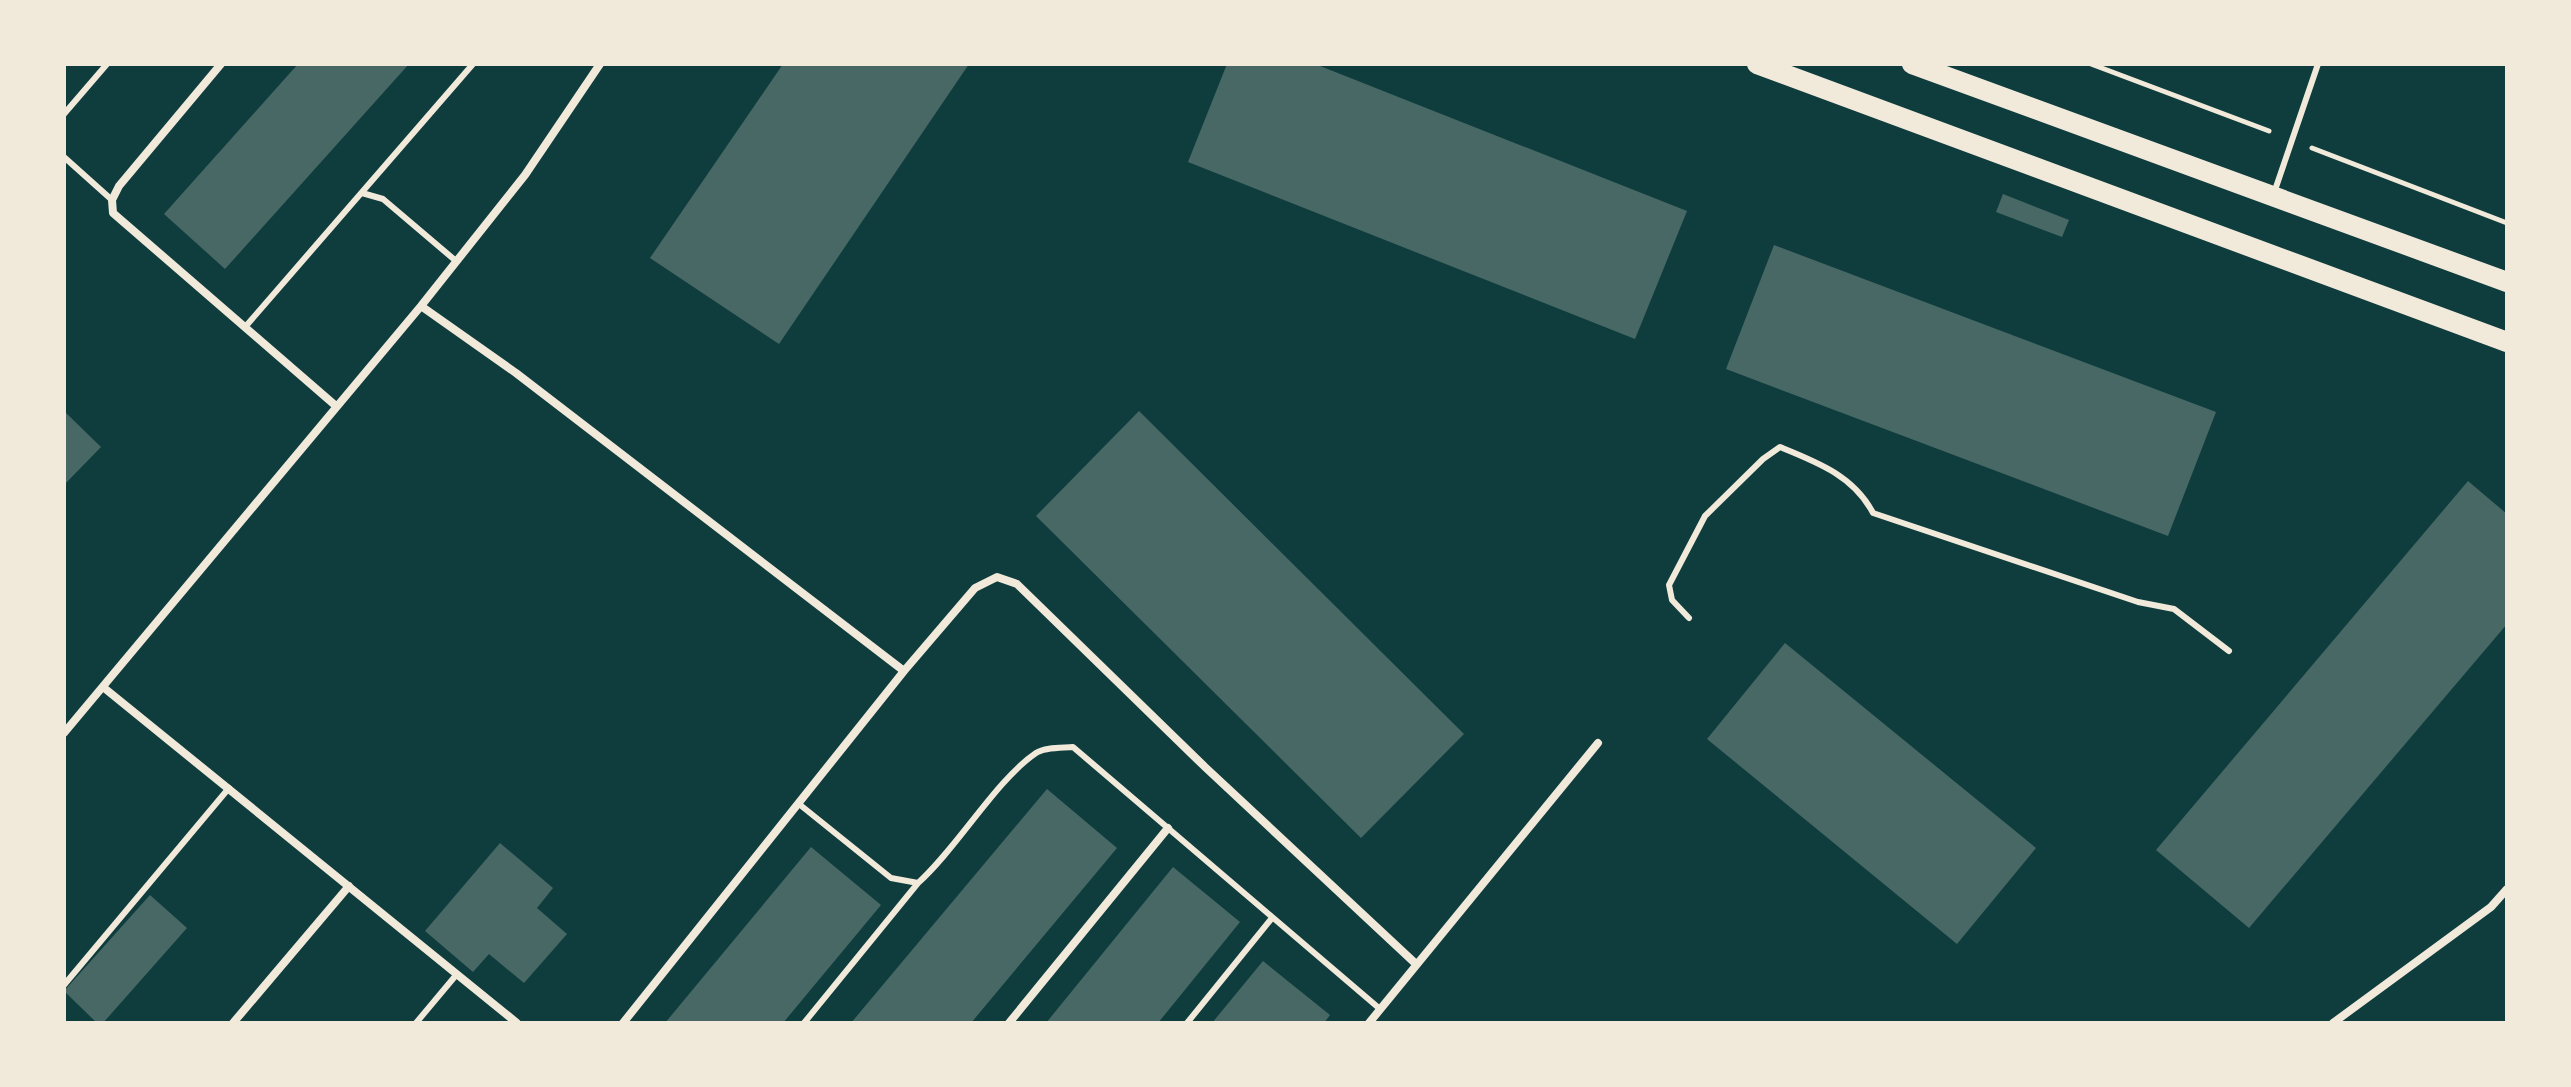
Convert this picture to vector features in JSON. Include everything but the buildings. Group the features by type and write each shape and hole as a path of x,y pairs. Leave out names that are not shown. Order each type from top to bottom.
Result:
{"main road":[{"path":"1757,64 2507,342"},
{"path":"1912,64 2507,282"}],"street":[{"path":"221,64 119,186 112,200 113,213 336,406"},
{"path":"64,733 421,306 525,175 600,64"},
{"path":"421,306 516,373 904,671"},
{"path":"623,1023 904,671 975,588 997,577 1017,584 1205,767 1416,964"},
{"path":"103,687 517,1023"},
{"path":"1369,1023 1598,743"},
{"path":"1009,1023 1168,828"},
{"path":"233,1023 349,886"},
{"path":"2333,1023 2491,907 2507,889"}],"lane":[{"path":"64,114 107,64"},
{"path":"246,326 473,64"},
{"path":"2273,197 2318,64"},
{"path":"64,157 112,200"},
{"path":"362,193 383,199 456,261"},
{"path":"1689,618 1672,600 1669,585 1705,516 1763,459 1780,447 1823,464 1846,480 1865,499 1873,513 2138,602 2174,609 2229,651"},
{"path":"804,1023 918,883 939,864 1018,769 1039,751 1073,747 1380,1009"},
{"path":"64,985 229,788"},
{"path":"799,804 891,878 918,883"},
{"path":"1187,1023 1272,918"},
{"path":"416,1023 457,974"}]}
